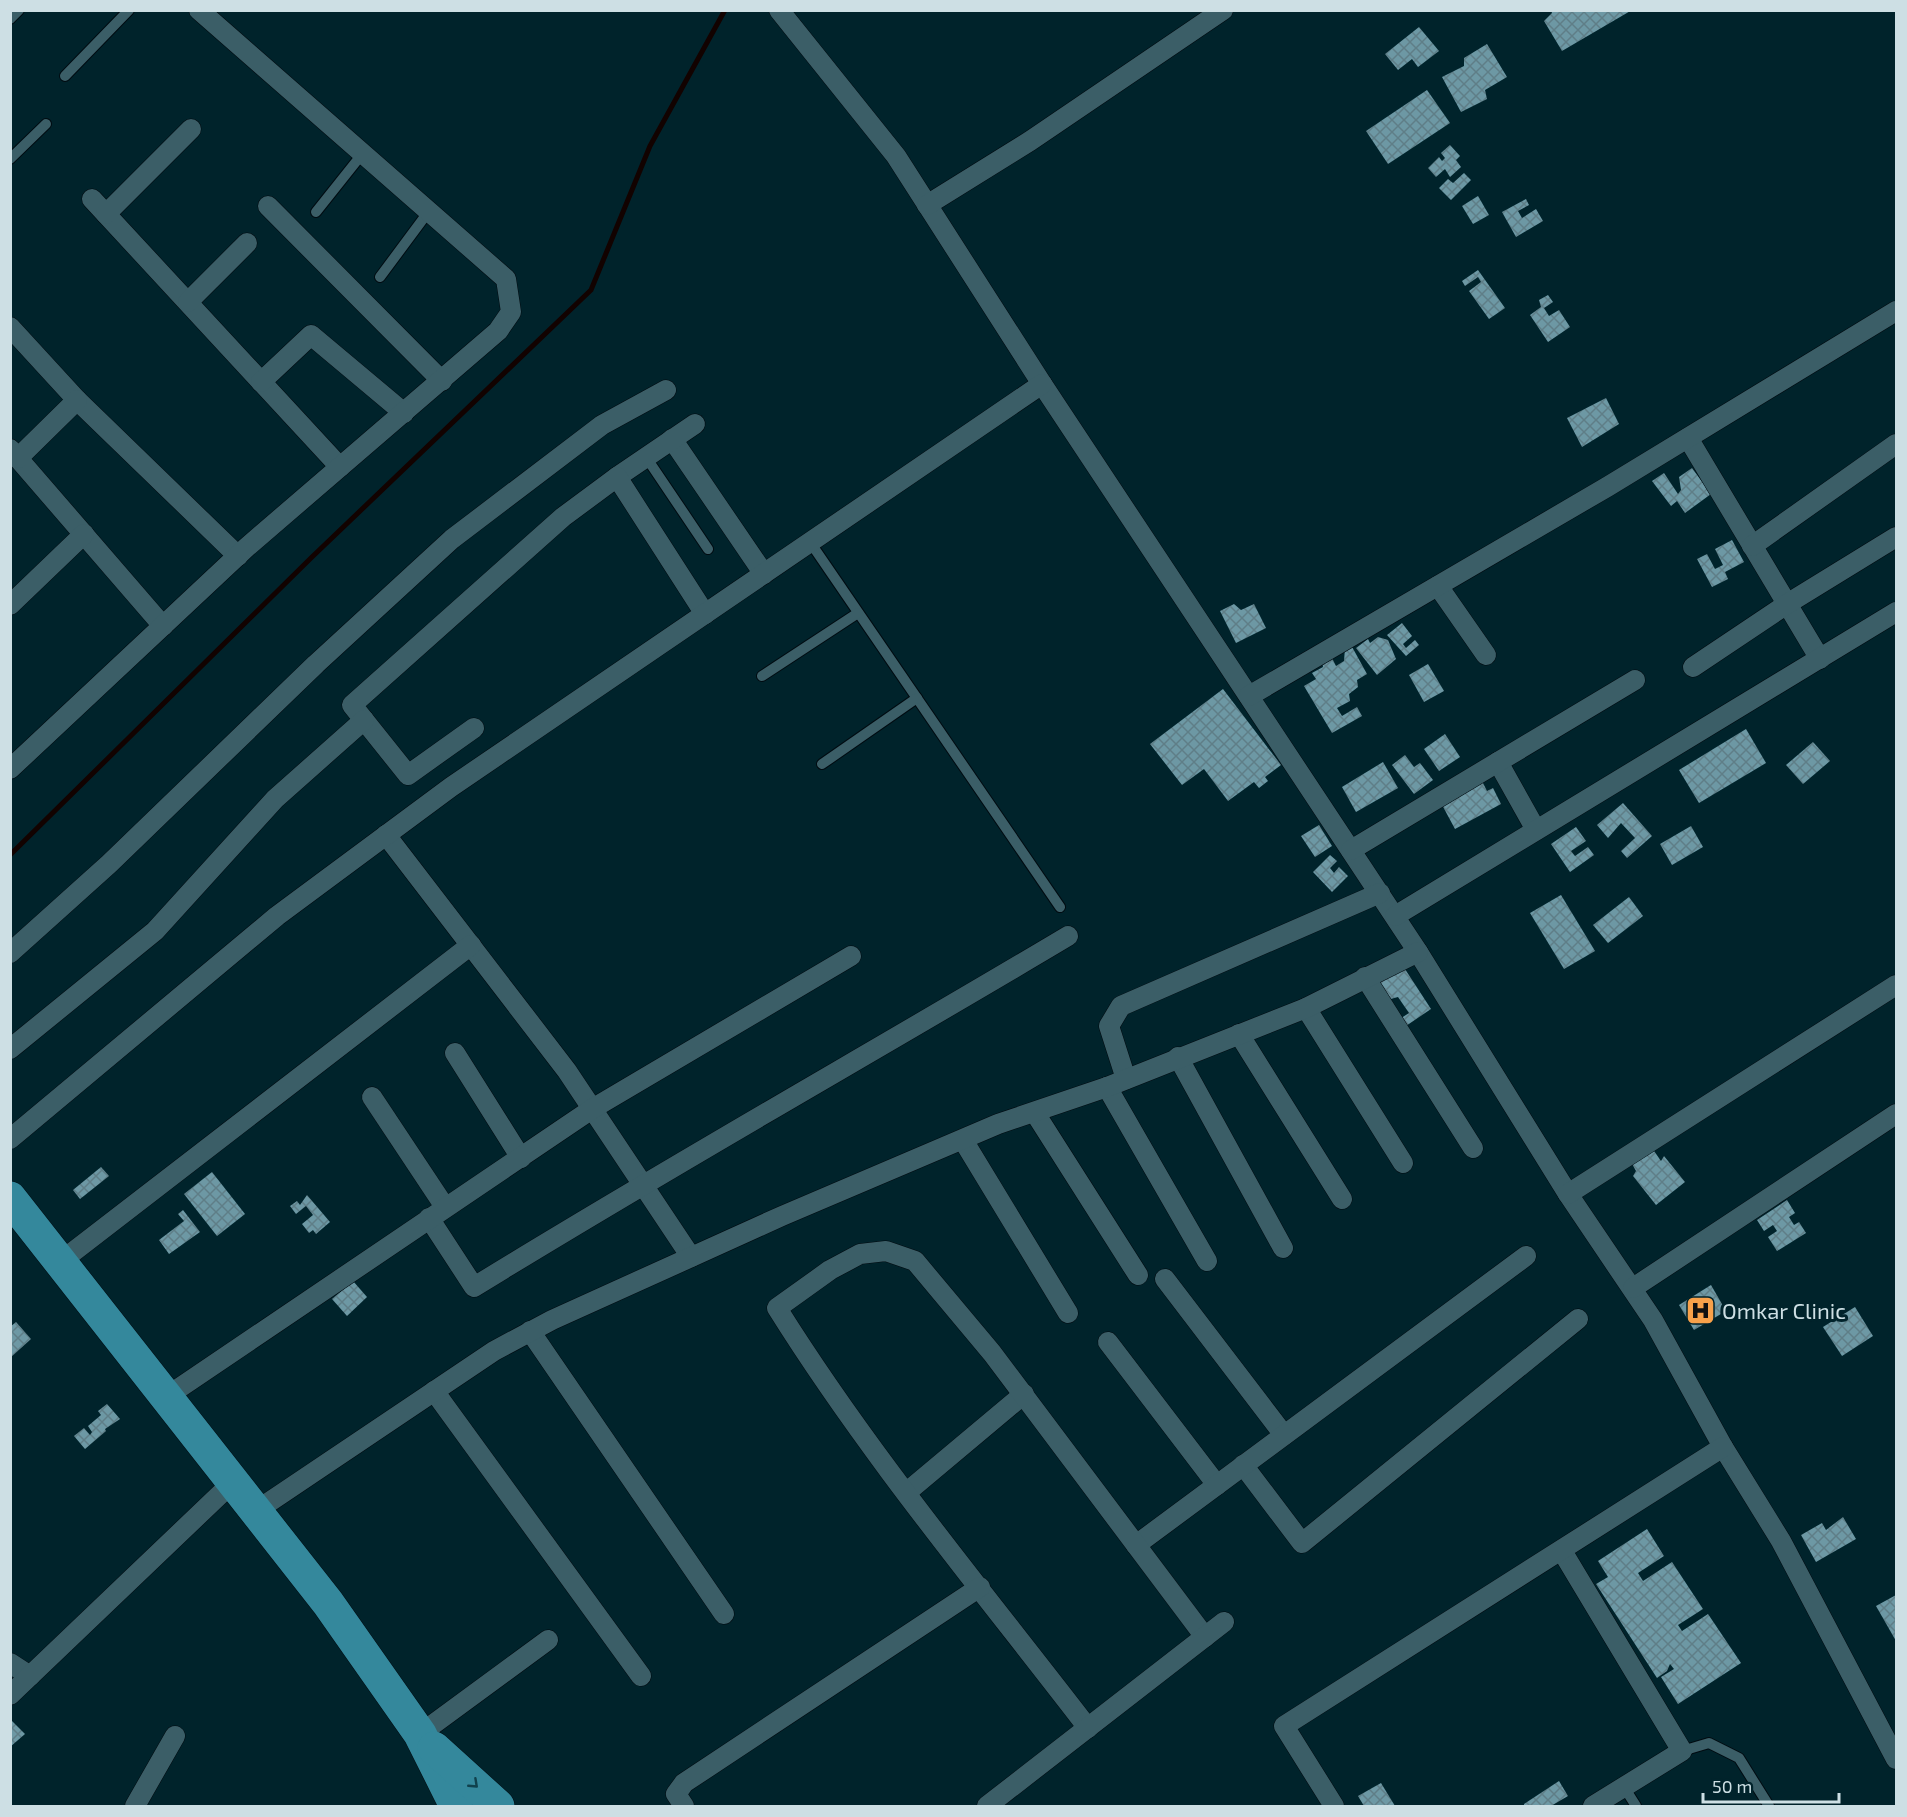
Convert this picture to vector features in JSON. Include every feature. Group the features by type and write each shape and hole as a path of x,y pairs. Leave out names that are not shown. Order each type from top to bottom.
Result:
{"highway":[{"path":"10,1198 328,1603 420,1734 456,1806"},
{"path":"420,1734 498,1806"}],"street":[{"path":"10,769 238,556 498,331 511,312 506,279 199,10"},
{"path":"779,10 896,156 1041,384 1395,916 1568,1194 1633,1288 1723,1447 1781,1541 1896,1759"},
{"path":"927,205 1030,141 1223,10"},
{"path":"106,214 191,129"},
{"path":"92,199 340,467"},
{"path":"268,206 442,381"},
{"path":"188,302 247,243"},
{"path":"1249,696 1688,438 1896,311"},
{"path":"10,327 77,400 238,556"},
{"path":"261,382 311,335 404,413"},
{"path":"10,1138 277,916 451,786 1041,384"},
{"path":"10,952 109,864 316,664 453,539 602,425 666,390"},
{"path":"77,400 14,453 163,626"},
{"path":"474,729 408,775 352,705 563,517 695,424"},
{"path":"1688,438 1820,658"},
{"path":"672,439 764,574"},
{"path":"1752,546 1896,444"},
{"path":"617,477 705,614"},
{"path":"10,605 84,534"},
{"path":"1693,667 1787,604 1896,537"},
{"path":"1438,586 1486,656"},
{"path":"1395,916 1896,612"},
{"path":"1351,850 1635,680"},
{"path":"10,1049 155,931 275,800 364,720"},
{"path":"1498,762 1536,830"},
{"path":"386,835 567,1071 691,1257"},
{"path":"1126,1079 1109,1026 1121,1006 1380,893"},
{"path":"429,1218 474,1287 642,1183 876,1051 1068,936"},
{"path":"60,1262 471,945"},
{"path":"256,1511 494,1351 530,1331 691,1257 998,1124 1107,1087 1306,1008 1418,952"},
{"path":"166,1397 592,1110 851,956"},
{"path":"1365,977 1473,1148"},
{"path":"1568,1194 1896,985"},
{"path":"1306,1008 1403,1163"},
{"path":"1239,1034 1342,1199"},
{"path":"455,1053 521,1158"},
{"path":"1178,1057 1283,1248"},
{"path":"1107,1087 1207,1261"},
{"path":"372,1097 445,1207"},
{"path":"1035,1113 1138,1275"},
{"path":"1633,1288 1896,1114"},
{"path":"963,1140 1068,1313"},
{"path":"1088,1728 907,1492 799,1344 777,1308 830,1270 860,1254 886,1251 915,1260 1024,1395 1205,1637"},
{"path":"1136,1545 1526,1256"},
{"path":"1165,1279 1284,1435"},
{"path":"1243,1465 1302,1543 1578,1319"},
{"path":"530,1331 724,1614"},
{"path":"1108,1342 1217,1485"},
{"path":"434,1391 641,1676"},
{"path":"907,1492 1024,1395"},
{"path":"1334,1806 1284,1726 1723,1447"},
{"path":"10,1695 233,1482"},
{"path":"1562,1551 1682,1751 1593,1806"},
{"path":"684,1806 676,1794 684,1783 980,1587"},
{"path":"987,1806 1224,1622"},
{"path":"420,1734 548,1640"},
{"path":"10,1663 30,1676"},
{"path":"135,1806 175,1736"}],"lane":[{"path":"10,19 19,10"},
{"path":"65,76 129,10"},
{"path":"10,159 46,124"},
{"path":"316,212 363,153"},
{"path":"380,277 429,211"},
{"path":"646,457 708,549"},
{"path":"810,542 1060,907"},
{"path":"762,676 858,613"},
{"path":"822,764 917,698"},
{"path":"1682,1751 1709,1743 1739,1758 1769,1806"},
{"path":"1624,1787 1636,1806"}],"building":[{"path":"1551,10 1632,10 1562,51 1544,21 1552,13"},
{"path":"1419,27 1439,51 1418,67 1412,59 1398,70 1385,54"},
{"path":"1487,44 1507,77 1485,90 1487,99 1461,112 1442,77 1464,66 1464,58"},
{"path":"1427,90 1450,123 1388,164 1366,131"},
{"path":"1450,145 1460,156 1456,160 1461,167 1450,177 1445,169 1436,177 1428,168 1439,157 1442,161 1445,158 1441,153"},
{"path":"1464,173 1471,180 1451,200 1439,188 1448,179 1453,183"},
{"path":"1478,196 1489,215 1473,224 1462,206"},
{"path":"1526,199 1529,205 1518,211 1522,218 1536,209 1543,221 1516,237 1502,212"},
{"path":"1478,270 1505,308 1489,319 1469,291 1481,282 1478,277 1465,286 1462,281"},
{"path":"1548,295 1553,302 1544,308 1549,316 1559,310 1570,327 1548,342 1530,315 1541,307 1539,300"},
{"path":"1606,398 1619,424 1582,447 1567,418"},
{"path":"1692,468 1711,494 1685,513 1677,501 1671,506 1652,481 1664,473 1678,494 1681,490 1679,477"},
{"path":"1732,540 1744,562 1725,572 1728,579 1712,587 1697,559 1707,554 1715,569 1723,565 1715,549"},
{"path":"1234,604 1241,610 1254,604 1266,628 1236,643 1220,611"},
{"path":"1402,623 1412,636 1403,644 1406,648 1415,640 1419,645 1406,656 1387,635"},
{"path":"1378,637 1388,640 1396,659 1377,675 1356,648 1368,639 1370,643"},
{"path":"1351,645 1367,674 1357,680 1358,687 1349,694 1350,701 1337,708 1342,716 1357,707 1362,716 1332,733 1304,686 1316,679 1312,673 1323,667 1322,661 1331,656 1336,666 1344,661 1345,648"},
{"path":"1428,664 1444,691 1424,702 1409,675"},
{"path":"1223,689 1281,765 1265,777 1268,781 1259,788 1254,782 1228,801 1204,769 1182,785 1150,744"},
{"path":"1746,729 1766,763 1699,803 1679,770"},
{"path":"1445,734 1460,757 1439,771 1424,749"},
{"path":"1813,742 1830,761 1803,784 1786,765"},
{"path":"1405,755 1414,767 1420,763 1433,780 1414,794 1392,765"},
{"path":"1383,762 1398,788 1356,812 1342,787"},
{"path":"1482,781 1487,791 1493,788 1501,804 1455,829 1441,803"},
{"path":"1623,803 1652,836 1627,858 1621,851 1635,838 1621,823 1608,838 1597,825"},
{"path":"1319,825 1332,846 1315,857 1301,836"},
{"path":"1691,826 1703,847 1672,865 1660,844"},
{"path":"1576,827 1586,841 1571,851 1575,856 1588,847 1594,855 1570,872 1551,844"},
{"path":"1330,855 1337,861 1330,868 1334,873 1339,867 1348,876 1332,892 1313,872"},
{"path":"1561,895 1595,951 1564,969 1530,913"},
{"path":"1629,897 1643,916 1608,943 1593,925"},
{"path":"1403,966 1431,1009 1400,1030 1395,1022 1409,1013 1398,997 1387,1000 1376,983"},
{"path":"1652,1148 1661,1161 1664,1156 1685,1182 1656,1205 1633,1176 1636,1171 1631,1162"},
{"path":"101,1167 109,1176 80,1199 73,1190"},
{"path":"212,1172 245,1214 217,1236 184,1194"},
{"path":"307,1195 330,1222 316,1234 313,1230 309,1233 302,1224 313,1215 306,1206 296,1214 290,1206 297,1201 300,1205"},
{"path":"1787,1200 1795,1213 1789,1217 1794,1225 1799,1222 1806,1233 1777,1251 1768,1237 1777,1231 1773,1225 1764,1231 1757,1220"},
{"path":"183,1210 200,1232 169,1254 159,1240 184,1221 178,1214"},
{"path":"353,1281 367,1297 347,1316 332,1299"},
{"path":"1711,1285 1726,1311 1694,1330 1679,1305"},
{"path":"1855,1307 1873,1336 1842,1356 1823,1327"},
{"path":"16,1322 31,1339 10,1358 10,1327"},
{"path":"107,1404 120,1419 105,1429 106,1431 85,1449 74,1436 84,1428 90,1435 92,1432 88,1426 101,1415 98,1411"},
{"path":"1843,1517 1856,1539 1816,1562 1801,1535 1822,1523 1826,1530"},
{"path":"1647,1529 1664,1556 1638,1573 1643,1581 1672,1562 1703,1609 1678,1625 1682,1631 1708,1614 1741,1663 1678,1704 1661,1677 1674,1669 1670,1664 1667,1671 1657,1678 1596,1584 1608,1577 1598,1561"},
{"path":"1896,1595 1896,1641 1876,1606"},
{"path":"10,1719 25,1734 10,1747"},
{"path":"1559,1781 1568,1796 1551,1806 1524,1806 1524,1804"},
{"path":"1381,1783 1395,1806 1364,1806 1358,1796"}],"waterway":[{"path":"10,855 312,557 591,290 650,146 725,10"}],"place":[{"name":"Omkar Clinic","path":"1701,1310"}]}
